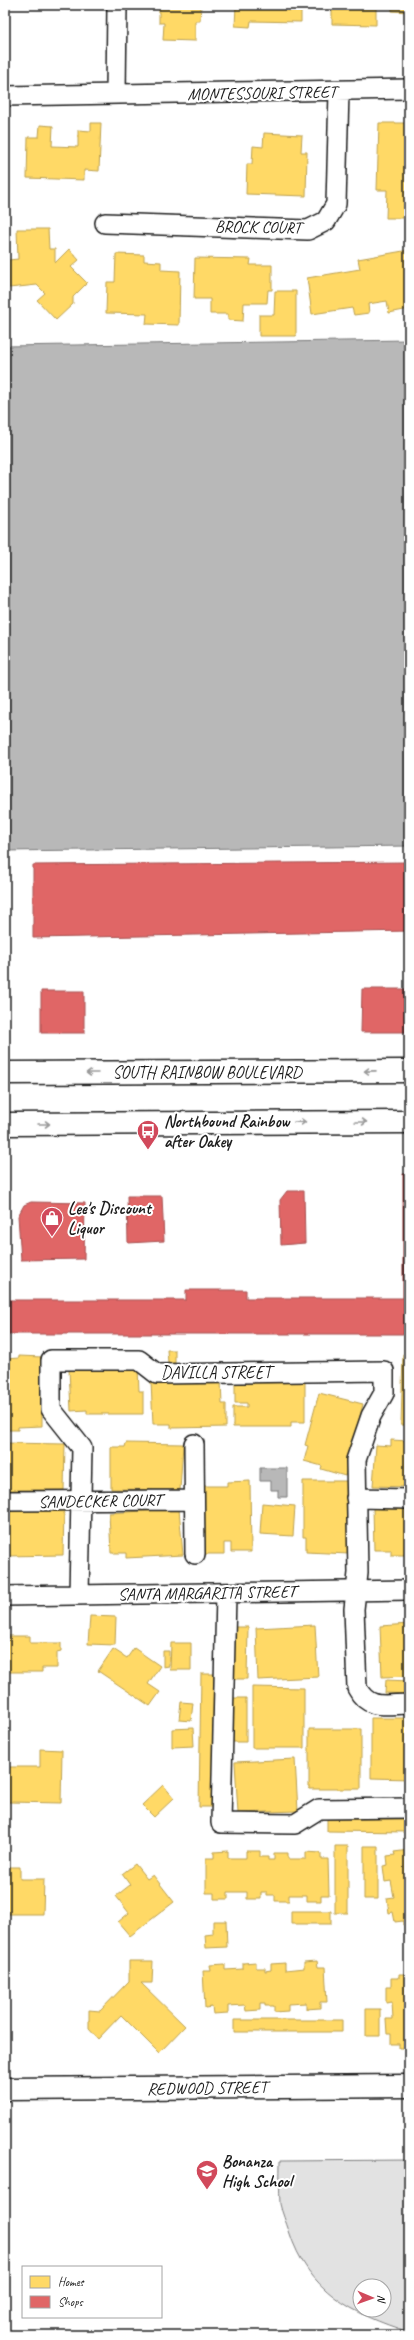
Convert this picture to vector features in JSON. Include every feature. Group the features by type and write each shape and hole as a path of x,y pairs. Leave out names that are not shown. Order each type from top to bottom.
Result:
{"main road":[{"name":"SOUTH RAINBOW BOULEVARD","path":"5,1073 409,1071"},
{"path":"5,1124 409,1122"},
{"name":"REDWOOD STREET","path":"5,2089 409,2086"}],"street":[{"path":"116,94 117,5"},
{"name":"MONTESSOURI STREET","path":"5,96 339,92 409,89"},
{"name":"BROCK COURT","path":"105,223 308,230 326,221 336,204 339,92"},
{"name":"DAVILLA STREET","path":"81,1502 82,1448 51,1409 51,1360 139,1360 157,1374 384,1371 384,1393 371,1416 356,1460 356,1498"},
{"path":"194,1444 195,1554"},
{"path":"409,1498 356,1498 357,1591 354,1609 357,1688 362,1697 371,1704 409,1704"},
{"name":"SANDECKER COURT","path":"5,1501 81,1502 194,1500"},
{"path":"79,1595 81,1502"},
{"name":"SANTA MARGARITA STREET","path":"5,1596 226,1594 409,1590"},
{"path":"226,1594 221,1823 295,1824 318,1809 409,1808"}],"shaded area":[{"path":"409,340 409,846 5,851 5,346"},
{"path":"260,1468 287,1468 287,1497 278,1497 278,1490 271,1490 271,1481 260,1481"},
{"path":"409,2160 409,2332 371,2318 392,2318 392,2278 352,2278 352,2308 320,2285 308,2270 297,2252 280,2204 280,2161"}],"building: Homes":[{"path":"159,5 201,5 200,21 195,21 195,41 163,40 164,23 159,23"},
{"path":"236,5 301,5 301,22 251,21 250,27 235,26"},
{"path":"332,5 376,5 376,25 332,24"},
{"path":"392,5 409,5 409,12 392,11"},
{"path":"91,123 101,123 99,171 84,170 84,180 27,178 28,137 39,137 40,125 53,126 52,146 78,147 78,130 91,131"},
{"path":"379,123 409,123 409,218 386,218 387,190 377,190"},
{"path":"264,133 302,135 301,152 307,152 306,196 246,194 247,164 252,164 253,146 263,147"},
{"path":"17,229 48,229 49,249 55,249 55,263 69,249 79,260 71,267 87,283 73,297 73,304 56,320 37,300 45,293 37,285 9,288 9,260 18,259"},
{"path":"409,250 409,309 389,313 387,301 368,304 369,313 354,315 352,308 312,314 307,278 360,269 358,259"},
{"path":"116,254 144,255 144,261 161,262 161,270 180,271 179,325 146,324 147,314 106,313 107,282 115,282"},
{"path":"195,258 251,259 250,265 272,265 272,290 268,290 267,303 244,303 243,321 228,320 228,314 210,314 210,299 194,299"},
{"path":"275,291 296,291 296,336 259,336 259,315 274,315"},
{"path":"167,1350 175,1350 175,1363 168,1363"},
{"path":"403,1354 409,1354 409,1425 401,1425"},
{"path":"19,1356 42,1357 42,1426 18,1427 18,1430 5,1430 5,1359 19,1358"},
{"path":"138,1368 139,1391 143,1391 143,1414 87,1414 87,1410 71,1411 69,1369"},
{"path":"221,1381 222,1404 226,1404 226,1427 171,1428 171,1424 153,1424 151,1382"},
{"path":"235,1381 305,1381 305,1422 291,1422 291,1427 233,1427 233,1407 247,1407 247,1403 235,1403"},
{"path":"319,1393 363,1404 345,1476 321,1469 322,1466 304,1461 308,1446 305,1445"},
{"path":"391,1440 409,1441 409,1487 373,1486 376,1445 391,1446"},
{"path":"5,1443 65,1444 64,1490 5,1490"},
{"path":"126,1443 183,1444 180,1490 111,1489 111,1447 125,1447"},
{"path":"250,1481 251,1552 231,1552 231,1543 224,1543 224,1554 205,1554 204,1486 227,1486 227,1482"},
{"path":"303,1481 349,1481 349,1554 306,1552 306,1537 303,1537"},
{"path":"262,1503 295,1506 293,1536 260,1534"},
{"path":"373,1508 409,1508 409,1555 391,1555 391,1550 374,1550"},
{"path":"64,1509 63,1555 5,1556 5,1511"},
{"path":"179,1509 183,1555 126,1558 126,1553 111,1553 109,1513"},
{"path":"90,1616 116,1617 115,1645 88,1644"},
{"path":"409,1624 409,1676 382,1677 380,1626"},
{"path":"315,1625 318,1677 258,1680 256,1628"},
{"path":"235,1627 248,1627 247,1679 234,1679"},
{"path":"5,1636 30,1636 30,1643 61,1643 61,1651 57,1652 57,1668 42,1668 42,1672 5,1672"},
{"path":"171,1643 191,1643 191,1670 170,1670"},
{"path":"134,1648 160,1666 148,1684 160,1692 150,1706 98,1671 113,1649 127,1658"},
{"path":"163,1651 169,1651 169,1666 163,1667"},
{"path":"201,1674 214,1674 212,1807 199,1807"},
{"path":"386,1680 409,1681 409,1694 385,1693"},
{"path":"252,1687 304,1688 304,1748 252,1748"},
{"path":"233,1698 246,1698 246,1742 233,1742"},
{"path":"181,1702 193,1703 191,1721 179,1720"},
{"path":"371,1718 409,1718 409,1779 371,1778"},
{"path":"193,1728 194,1746 172,1747 172,1729"},
{"path":"309,1729 361,1729 361,1789 309,1789"},
{"path":"40,1749 62,1750 61,1803 8,1802 8,1767 40,1767"},
{"path":"295,1759 298,1811 238,1813 235,1762"},
{"path":"163,1785 174,1798 154,1817 142,1805"},
{"path":"327,1819 409,1819 409,1832 327,1831"},
{"path":"335,1846 348,1846 348,1913 335,1913"},
{"path":"364,1846 378,1846 378,1899 364,1899"},
{"path":"409,1850 409,1924 403,1925 403,1921 395,1922 393,1912 389,1913 387,1898 394,1897 391,1881 385,1882 383,1866 388,1865 387,1856 395,1855 394,1852"},
{"path":"228,1851 228,1858 246,1858 246,1851 260,1851 260,1857 268,1857 268,1860 274,1860 274,1853 288,1853 288,1859 306,1859 306,1852 321,1853 321,1859 328,1859 329,1895 321,1895 321,1901 307,1901 307,1895 289,1895 289,1901 275,1901 275,1895 267,1895 267,1892 261,1892 261,1899 247,1899 247,1892 228,1892 228,1899 214,1899 214,1893 206,1893 206,1858 214,1858 214,1852"},
{"path":"135,1864 147,1879 153,1875 174,1902 130,1936 118,1922 129,1913 116,1896 130,1885 122,1874"},
{"path":"5,1867 20,1867 20,1879 44,1879 43,1914 5,1914"},
{"path":"291,1911 331,1911 331,1924 291,1924"},
{"path":"213,1921 226,1921 227,1947 206,1948 205,1935 213,1934"},
{"path":"129,1961 153,1961 152,1983 141,1983 185,2026 159,2053 121,2015 98,2039 89,2029 89,2010 100,2011 129,1981"},
{"path":"317,1961 318,1967 325,1967 327,2002 320,2002 320,2008 306,2009 306,2003 288,2004 288,2011 274,2012 274,2006 265,2006 265,2003 260,2003 260,2010 246,2011 245,2005 228,2006 228,2013 213,2014 212,2007 205,2008 203,1971 211,1971 210,1965 225,1964 225,1970 243,1969 243,1963 256,1962 256,1968 265,1968 265,1971 271,1970 271,1964 285,1963 285,1970 304,1968 304,1962"},
{"path":"399,1974 409,1974 409,2048 399,2048 399,2044 391,2044 391,2034 387,2034 386,2019 393,2019 392,2002 386,2003 386,1987 391,1987 391,1978 399,1978"},
{"path":"366,2009 380,2009 380,2036 366,2036"},
{"path":"234,2020 342,2020 342,2032 234,2032"}],"building: Shops":[{"path":"409,862 409,931 33,938 33,865"},
{"path":"362,989 409,989 409,1032 361,1032"},
{"path":"41,991 84,991 84,1033 41,1033"},
{"path":"403,1174 409,1174 409,1334 5,1334 5,1300 186,1300 186,1290 246,1290 246,1298 403,1298"},
{"path":"287,1191 304,1191 305,1243 281,1245 280,1200"},
{"path":"127,1196 162,1196 164,1241 128,1243"},
{"name":"Lee's Discount Liquor","path":"31,1202 85,1203 84,1259 21,1260 18,1216 24,1205"}],"place":[{"name":"Northbound Rainbow after Oakey","path":"148,1150"},
{"name":"Lee's Discount Liquor","path":"52,1238"},
{"name":"Bonanza High School","path":"207,2190"}]}
